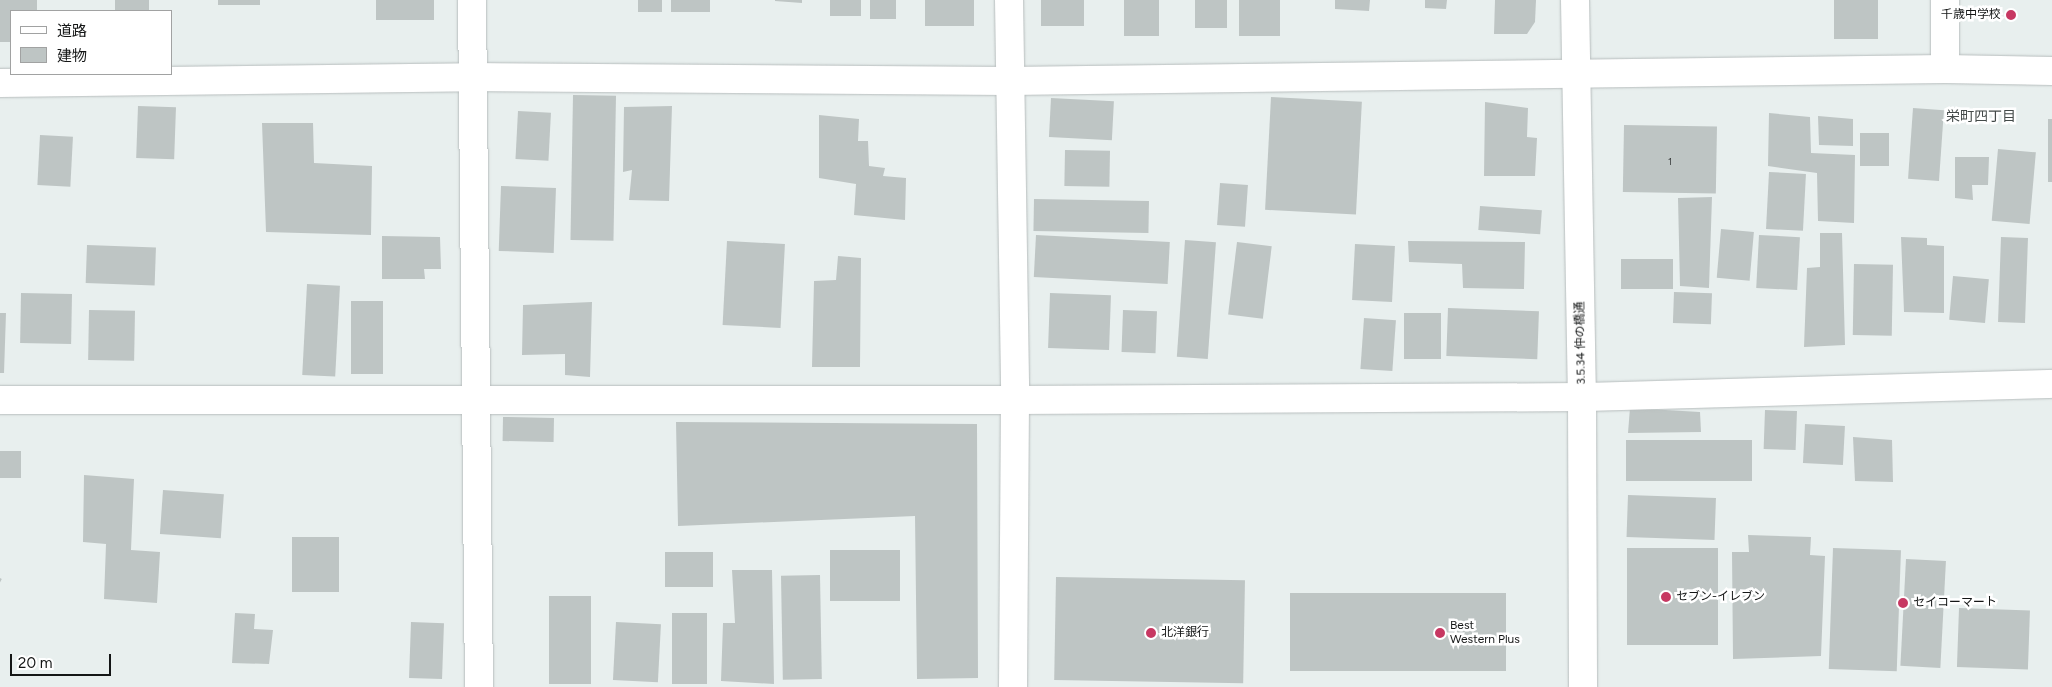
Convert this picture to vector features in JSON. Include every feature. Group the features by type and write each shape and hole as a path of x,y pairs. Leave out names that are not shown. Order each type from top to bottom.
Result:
{"street":[{"path":"472,0 479,687"},
{"path":"1009,0 1015,400 1013,687"},
{"name":"3.5.34 仲の橋通","path":"1575,0 1582,396 1583,687"},
{"path":"1945,0 1946,69"},
{"path":"0,83 473,77 1009,81 1946,69 2052,71"},
{"path":"0,400 1015,400 1582,396 2052,384"}],"building":[{"path":"0,0 37,0 37,10 10,10 10,42 0,42"},
{"path":"115,0 149,0 149,10 115,10"},
{"path":"218,0 260,0 260,5 218,5"},
{"path":"376,0 434,0 434,20 376,20"},
{"path":"638,0 662,0 662,12 638,12"},
{"path":"671,0 710,0 710,12 671,12"},
{"path":"802,0 802,3 775,1"},
{"path":"830,0 861,0 861,16 830,16"},
{"path":"870,0 896,0 896,19 870,19"},
{"path":"925,0 974,0 974,26 925,26"},
{"path":"1041,0 1084,0 1084,26 1041,26"},
{"path":"1124,0 1159,0 1159,36 1124,36"},
{"path":"1195,0 1227,0 1227,28 1195,28"},
{"path":"1239,0 1280,0 1280,36 1239,36"},
{"path":"1335,0 1370,0 1369,11 1335,9"},
{"path":"1425,0 1447,0 1446,9 1425,8"},
{"path":"1495,0 1536,0 1535,22 1527,34 1494,34"},
{"path":"1834,0 1878,0 1878,39 1834,39"},
{"path":"573,95 616,96 613,241 570,240"},
{"path":"1271,97 1362,102 1356,215 1265,210"},
{"path":"1051,98 1114,101 1112,140 1049,137"},
{"path":"1485,102 1528,108 1527,137 1537,138 1535,176 1484,176"},
{"path":"138,106 176,107 174,159 136,158"},
{"path":"672,106 669,201 629,200 632,170 623,172 624,107"},
{"path":"1913,108 1944,110 1939,181 1908,179"},
{"path":"518,111 551,113 548,161 515,159"},
{"path":"1769,113 1810,117 1811,153 1855,155 1854,223 1818,221 1817,173 1768,166"},
{"path":"819,115 859,119 858,141 868,141 869,166 885,168 883,176 906,178 905,220 854,215 856,184 819,178"},
{"path":"1818,116 1853,119 1853,146 1819,145"},
{"path":"2048,119 2052,119 2052,182 2048,182"},
{"path":"262,123 313,123 314,163 372,166 371,235 266,232"},
{"path":"1624,125 1717,127 1716,194 1623,192"},
{"path":"1860,133 1889,133 1889,166 1860,166"},
{"path":"40,135 73,137 70,187 37,185"},
{"path":"1998,149 2036,152 2030,224 1992,221"},
{"path":"1065,150 1110,151 1109,187 1064,186"},
{"path":"1955,157 1989,157 1988,185 1972,185 1973,200 1955,198"},
{"path":"1769,172 1806,174 1803,231 1766,229"},
{"path":"1220,183 1248,185 1245,227 1217,225"},
{"path":"501,186 556,188 554,253 499,251"},
{"path":"1712,197 1709,288 1680,286 1678,198"},
{"path":"1034,199 1149,201 1148,233 1033,231"},
{"path":"1480,206 1542,210 1540,234 1478,230"},
{"path":"1721,229 1754,232 1750,281 1717,278"},
{"path":"1820,233 1842,233 1845,345 1804,347 1807,268 1820,267"},
{"path":"1036,235 1170,242 1168,284 1034,277"},
{"path":"1759,235 1800,237 1797,290 1756,288"},
{"path":"382,236 440,237 441,269 424,269 425,279 382,279"},
{"path":"1901,237 1927,238 1927,245 1944,246 1944,313 1904,312"},
{"path":"2001,237 2028,238 2025,323 1998,322"},
{"path":"1185,240 1216,242 1208,359 1177,357"},
{"path":"727,241 785,244 781,328 723,325"},
{"path":"1408,241 1525,242 1524,289 1463,288 1462,264 1409,262"},
{"path":"1237,242 1272,246 1263,319 1228,314"},
{"path":"1355,244 1395,246 1392,302 1352,300"},
{"path":"87,245 156,247 155,285 86,283"},
{"path":"838,256 861,258 860,367 812,367 814,281 836,280"},
{"path":"1621,259 1673,259 1673,289 1621,289"},
{"path":"1854,264 1893,265 1892,336 1853,335"},
{"path":"1953,276 1989,279 1985,323 1949,320"},
{"path":"307,284 340,286 335,377 302,375"},
{"path":"1674,292 1712,293 1711,324 1673,323"},
{"path":"21,293 72,294 71,344 20,343"},
{"path":"1050,293 1111,295 1109,350 1048,348"},
{"path":"351,301 383,301 383,374 351,374"},
{"path":"592,302 590,377 565,375 565,354 522,355 523,305"},
{"path":"1448,308 1539,311 1537,359 1446,356"},
{"path":"89,310 135,311 134,361 88,360"},
{"path":"1123,310 1157,311 1156,353 1122,352"},
{"path":"0,313 6,313 4,373 0,373"},
{"path":"1404,313 1441,313 1441,359 1404,359"},
{"path":"1364,318 1396,320 1392,371 1360,369"},
{"path":"1630,408 1700,412 1701,432 1628,433"},
{"path":"1765,410 1797,411 1796,450 1764,449"},
{"path":"503,417 554,418 554,442 503,441"},
{"path":"676,422 977,424 978,678 917,679 915,516 678,526"},
{"path":"1805,424 1845,426 1843,465 1803,463"},
{"path":"1853,437 1892,440 1893,482 1855,481"},
{"path":"1626,440 1752,440 1752,481 1626,481"},
{"path":"0,451 21,451 21,478 0,478"},
{"path":"84,475 134,479 131,550 160,552 157,603 104,599 106,544 83,542"},
{"path":"163,490 224,494 221,538 160,534"},
{"path":"1628,495 1716,498 1714,540 1627,537"},
{"path":"1748,535 1811,537 1810,555 1825,556 1821,656 1733,659 1732,552 1749,552"},
{"path":"292,537 339,537 339,592 292,592"},
{"path":"1627,548 1718,548 1718,645 1627,645"},
{"path":"1833,548 1901,550 1897,671 1829,669"},
{"path":"830,550 900,550 900,601 830,601"},
{"path":"665,552 713,552 713,587 665,587"},
{"path":"1906,559 1946,561 1940,668 1900,666"},
{"path":"732,570 772,570 774,684 721,681 723,623 735,623"},
{"path":"820,575 822,679 783,680 781,576"},
{"path":"1056,577 1245,580 1243,683 1054,680"},
{"path":"1290,593 1506,593 1506,671 1290,671"},
{"path":"549,596 591,596 591,684 549,684"},
{"path":"1959,608 2030,610 2028,669 1957,667"},
{"path":"235,613 255,614 254,629 273,630 269,664 232,663"},
{"path":"672,613 707,613 707,684 672,684"},
{"path":"411,622 444,623 442,679 409,678"},
{"path":"616,622 661,624 658,682 613,680"}],"place":[{"name":"千歳中学校","path":"2011,15"},
{"name":"セブン-イレブン","path":"1666,597"},
{"name":"セイコーマート","path":"1903,603"},
{"name":"北洋銀行","path":"1151,633"},
{"name":"Best Western Plus","path":"1440,633"}],"district":[{"name":"栄町四丁目","path":"1981,117"}]}
